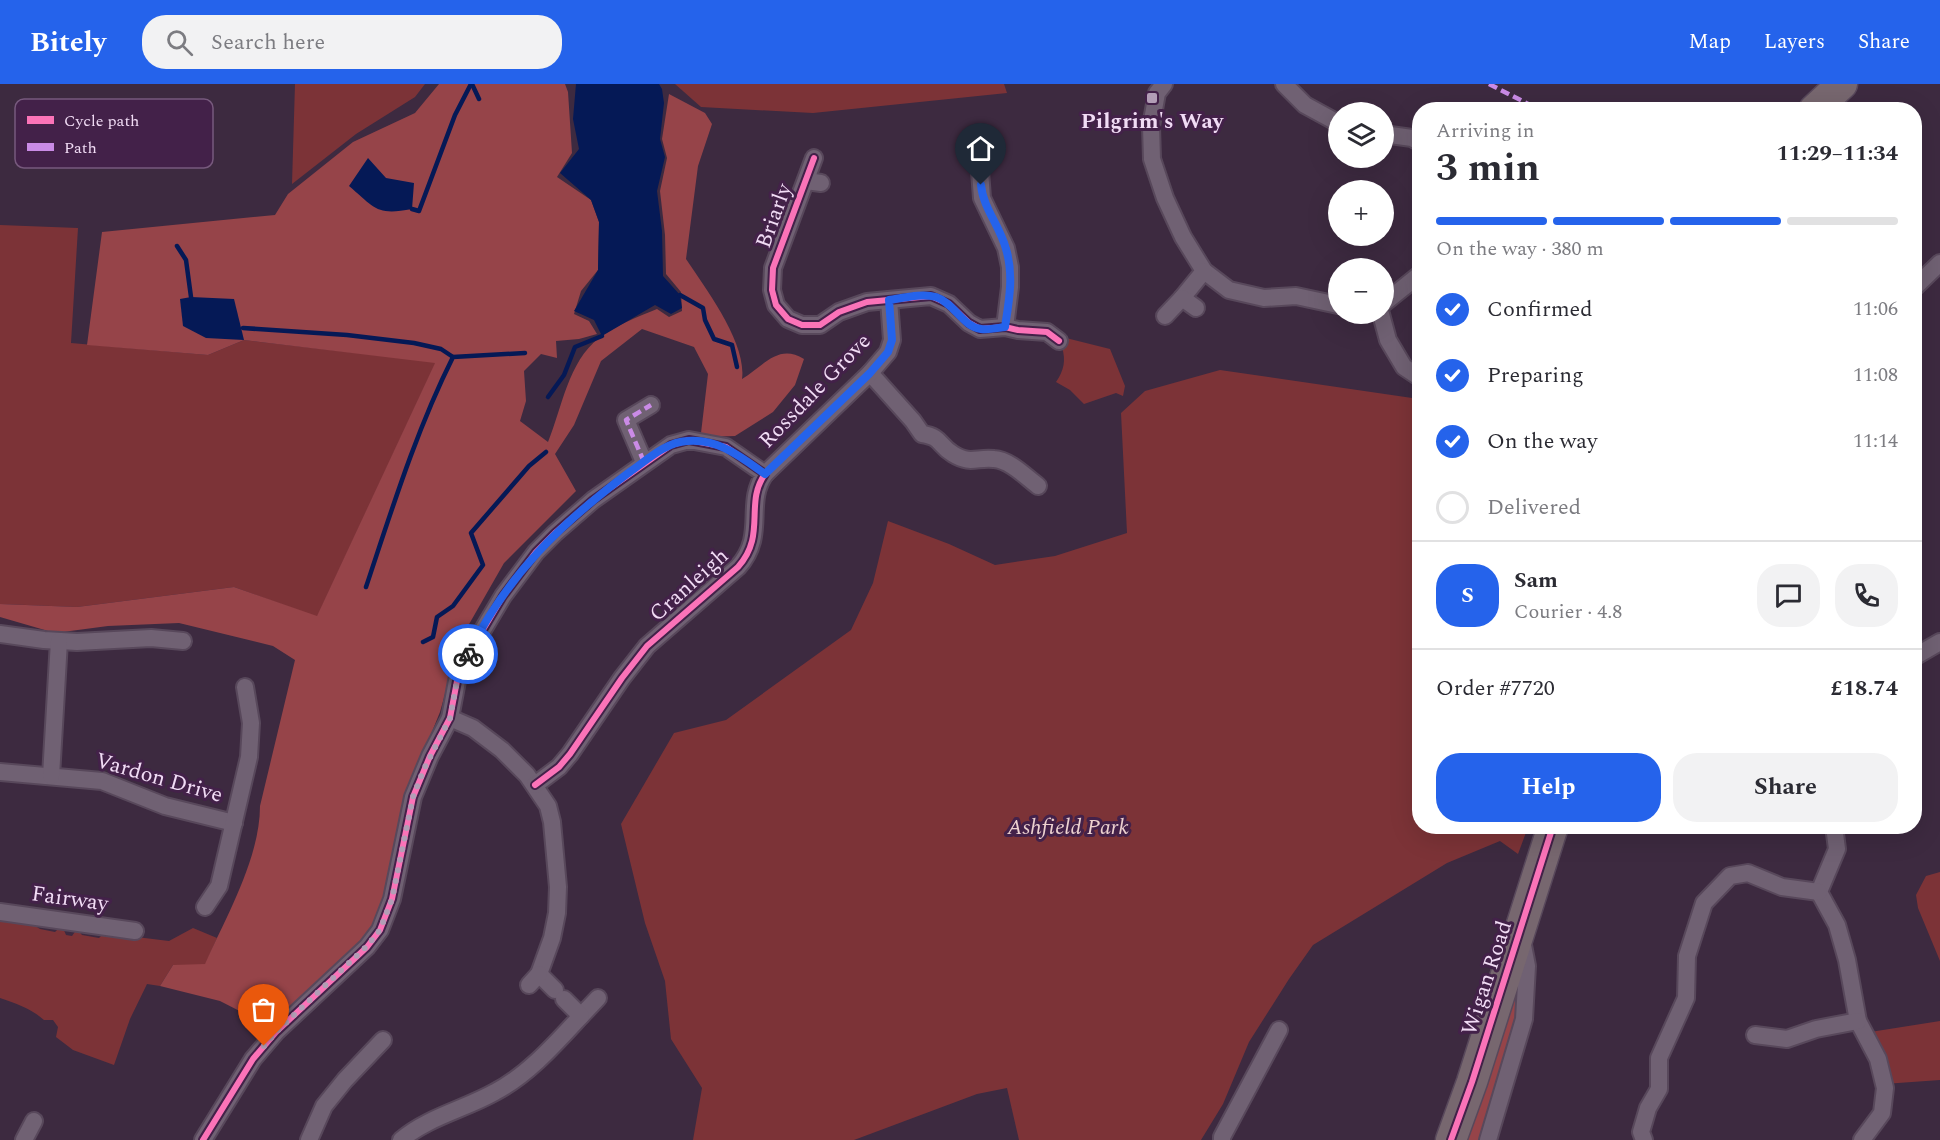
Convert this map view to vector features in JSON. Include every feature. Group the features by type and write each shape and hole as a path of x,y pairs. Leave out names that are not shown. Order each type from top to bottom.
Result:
{"highway":[{"path":"1823,102 1842,84"},
{"name":"Wigan Road","path":"1452,1140 1550,834"}],"street":[{"path":"1164,84 1157,93 1151,126 1152,159 1165,198 1204,271 1229,290 1264,298 1296,296 1328,303"},
{"path":"1284,84 1305,105 1328,118"},
{"path":"1394,136 1412,138"},
{"name":"Briarly","path":"814,158 814,182 773,268 772,290 776,305 788,319 802,325 820,325 839,312 856,306 924,296 937,297 949,304 974,327 988,330 1005,327 1018,330 1052,331"},
{"path":"980,171 982,198 1006,248 1010,267 1005,327"},
{"path":"1922,280 1940,262"},
{"path":"1165,316 1204,271"},
{"path":"1394,295 1412,281"},
{"path":"1182,298 1197,308"},
{"name":"Rossdale Grove","path":"765,474 870,373 888,352 891,346 892,322 889,300"},
{"path":"1384,324 1388,340 1404,367 1412,372"},
{"path":"870,373 922,434 934,436 952,453 971,461 994,459 1007,463 1038,486"},
{"path":"644,462 626,420 651,405"},
{"path":"203,1140 253,1059 276,1032 367,946 380,930 392,899 413,797 424,769 450,718 457,681 465,660 503,596 536,552 573,517 644,462 671,445 689,440 726,447 765,474"},
{"name":"Cranleigh","path":"535,785 559,767 570,754 647,646 744,560 753,542 757,494 765,474"},
{"path":"0,634 77,642 151,638 183,641"},
{"path":"51,776 59,641"},
{"path":"1922,652 1940,642"},
{"name":"Vardon Drive","path":"205,907 219,886 249,757 251,723 245,687"},
{"path":"450,718 465,723 493,742 516,762 535,785 548,806 552,822 558,887 557,913 552,938 534,980 560,995 581,1016"},
{"name":"Vardon Drive","path":"0,772 102,780 165,806 234,823"},
{"path":"1819,892 1837,849 1835,834"},
{"path":"1644,1140 1641,1132 1643,1124 1648,1108 1659,1089 1659,1058 1686,998 1687,956 1704,903 1730,876 1748,873 1782,887 1819,892"},
{"path":"1819,892 1837,925 1858,1021 1878,1059 1885,1088 1882,1113 1862,1140"},
{"name":"Fairway","path":"0,912 135,931"},
{"path":"1488,1140 1524,1018 1527,966 1520,932"},
{"path":"401,1140 424,1124 483,1099 507,1085 535,1062 598,998"},
{"path":"1755,1035 1786,1039 1816,1029 1858,1021"},
{"path":"1222,1140 1279,1030"},
{"path":"309,1140 324,1106 383,1040"},
{"path":"24,1140 34,1121"}],"green space":[{"path":"295,84 425,84 415,97 356,134 292,184"},
{"path":"675,84 1004,84 1007,93 813,113 701,107"},
{"path":"0,225 78,228 71,343 208,355 244,340 436,362 317,617 234,587 77,607 0,604"},
{"path":"1066,338 1110,349 1125,386 1123,396 1116,393 1084,404 1070,390 1056,382 1064,365 1062,347"},
{"name":"Ashfield Park","path":"1220,370 1412,398 1412,834 1525,834 1518,854 1500,841 1447,863 1313,945 1249,1042 1223,1104 1201,1140 1019,1140 1007,1088 977,1094 854,1140 693,1140 702,1088 671,1039 665,981 645,923 621,824 674,733 726,720 851,630 873,583 888,521 949,544 995,565 1055,556 1127,533 1121,413 1145,391"},
{"path":"1940,872 1940,961 1918,908 1916,895 1926,876"},
{"path":"0,917 29,922 40,929 55,932 60,927 66,935 72,936 77,929 82,935 99,938 104,933 169,941 193,928 217,938 205,965 173,965 160,986 147,984 130,1019 114,1065 73,1050 56,1037 58,1027 53,1020 44,1020 18,1004 0,998"},
{"path":"1940,1021 1940,1080 1884,1084 1864,1033"}],"shaded area":[{"path":"439,84 565,84 568,92 572,153 557,177 591,200 599,222 598,270 581,291 574,314 589,321 597,334 579,339 556,341 557,358 541,354 524,371 526,401 520,421 548,442 567,386 588,348 612,329 657,309 669,317 682,311 681,292 666,274 665,235 660,191 667,158 662,139 669,94 705,113 712,124 698,166 686,259 732,333 742,365 742,379 779,355 795,355 804,359 795,385 773,412 735,436 704,437 701,433 708,374 694,347 642,329 601,361 574,425 555,454 576,491 504,563 460,640 440,712 406,796 385,904 371,930 331,976 289,1014 263,1023 220,1001 160,986 173,965 205,964 232,907 254,846 260,806 295,660 273,646 179,623 108,626 55,633 0,617 0,604 77,607 234,587 317,616 435,363 244,340 208,355 87,345 102,232 275,215 288,194 353,142 415,113"},
{"path":"576,84 659,84 664,103 660,139 665,157 657,191 662,231 663,276 680,295 682,308 671,314 655,305 602,336 594,320 574,311 598,270 599,222 591,200 560,173 579,149 573,119"},
{"path":"368,158 386,178 414,183 412,209 383,211 371,205 349,186"},
{"path":"191,297 234,299 244,340 206,338 183,326 180,299"},
{"path":"1520,932 1524,1019 1488,1140 1452,1140"}],"waterway":[{"path":"412,209 419,211 455,115 471,84"},
{"path":"472,84 479,99"},
{"path":"177,246 186,260 191,297"},
{"path":"680,295 703,308 705,320 714,339 732,345 737,367"},
{"path":"243,328 347,335 414,343 441,349 453,357"},
{"path":"548,397 564,375 575,347 602,336"},
{"path":"366,587 416,442 453,357 525,353"},
{"path":"423,642 433,637 437,617 453,606 483,565 471,533 529,466 546,452"}],"marked path":[{"path":"1489,84 1524,102"},
{"path":"644,462 626,420 651,405"}],"cycle path":[{"path":"814,158 773,268 772,290 776,305 788,319 802,325 820,325 839,312 867,302 931,296 949,304 969,323 980,329 1005,327 1047,332 1059,341"},
{"path":"203,1140 253,1059 276,1032 367,947 380,930 392,899 413,797 430,756 450,718 457,681 465,660 503,596 536,552 593,500 671,445 689,440 726,447 765,474 756,496 754,531 747,555 738,567 647,646 570,754 559,767 535,785"},
{"path":"1451,1140 1472,1082 1550,834"}],"way so far":[{"path":"264,1046 367,946 380,930 392,899 413,797 424,769 448,726 457,681 468,654"}],"place":[{"name":"Pilgrim's Way","path":"1152,98"}],"route":[{"path":"468,654 503,596 536,552 573,517 616,482 671,445 689,440 726,447 765,474 870,373 888,352 892,340 889,300 924,296 937,297 949,304 974,327 988,330 1005,327 1010,267 1006,248 982,198 981,185"}]}
